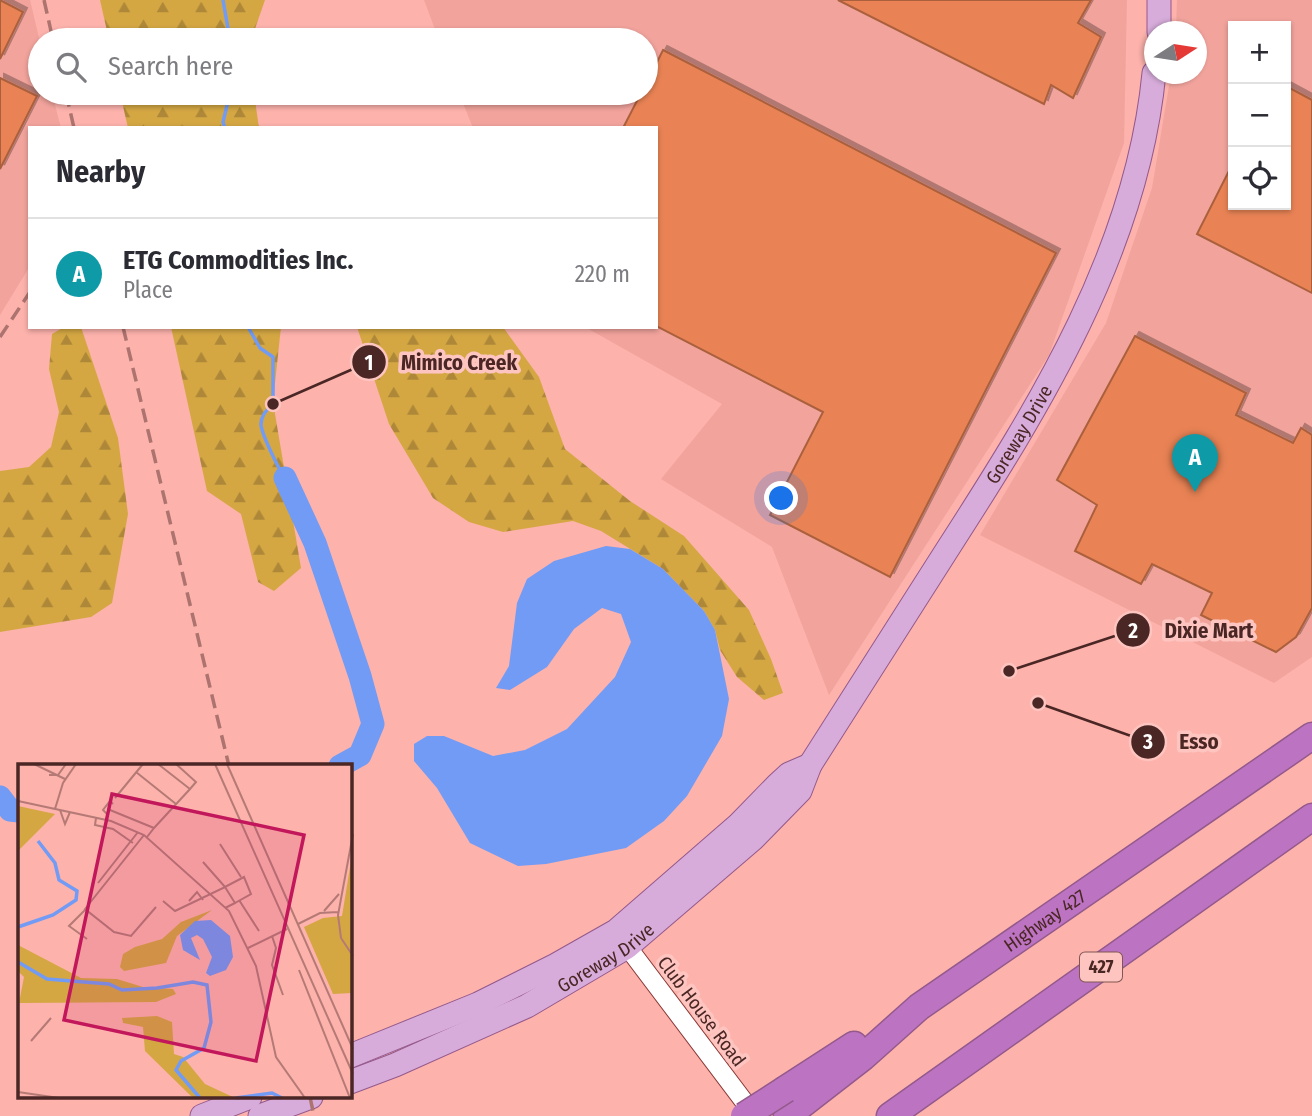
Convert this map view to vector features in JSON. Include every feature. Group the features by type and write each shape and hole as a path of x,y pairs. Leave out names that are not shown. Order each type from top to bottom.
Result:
{"highway":[{"name":"Highway 427","path":"744,1116 790,1104 919,1007 1312,736"},
{"name":"427","path":"890,1116 1312,817"}],"main road":[{"path":"1158,21 1159,0"},
{"name":"Goreway Drive","path":"352,1081 527,1006 621,939 783,779 810,765 1044,394 1079,327 1120,229 1151,111 1153,84"},
{"name":"Goreway Drive","path":"352,1055 478,1004 556,965 621,939"},
{"path":"202,1116 247,1098"},
{"path":"260,1116 308,1098"}],"street":[{"name":"Club House Road","path":"621,939 755,1116"}],"shaded area":[{"path":"0,0 30,0 37,28 28,28 28,105 55,105 60,126 28,126 28,269 0,315"},
{"path":"424,0 1127,0 1124,143 1049,355 829,695 772,547 661,479 722,404 589,329 658,329 658,126 472,126 464,105 658,105 658,28 434,28"},
{"path":"1177,0 1312,0 1312,657 1274,683 980,535 1106,323 1152,188 1169,84 1207,84 1207,21 1176,21"}],"green space":[{"path":"100,0 265,0 255,28 106,28"},
{"path":"123,105 256,105 259,126 128,126"},
{"path":"61,329 82,329 118,438 128,514 112,603 91,617 0,632 0,471 29,467 51,447 59,412 49,369 52,334"},
{"path":"171,329 281,329 273,402 301,568 274,591 258,582 241,514 207,491"},
{"path":"358,329 504,329 539,377 565,449 630,501 684,536 749,610 783,693 764,700 737,677 720,650 715,630 704,611 663,569 601,531 573,521 503,532 469,522 433,498 389,424"}],"water":[{"path":"606,546 630,549 663,569 704,611 715,630 729,699 722,736 687,796 664,821 626,848 546,864 518,866 470,843 437,788 414,761 414,744 427,736 444,736 493,756 525,750 567,729 615,677 631,642 621,614 602,608 574,629 547,667 510,690 496,688 509,666 517,603 527,579 554,561"}],"building":[{"path":"0,0 23,12 0,59"},
{"path":"838,0 1091,0 1078,23 1101,37 1073,98 1051,85 1044,104"},
{"path":"663,50 1056,253 890,577 770,515 823,412 658,327 658,126 624,126 635,105 658,105 658,60"},
{"path":"0,78 28,92 28,105 32,105 0,169"},
{"path":"1291,89 1312,100 1312,293 1197,234 1228,173 1228,210 1291,210"},
{"path":"1135,336 1246,393 1236,415 1293,443 1301,428 1312,435 1312,608 1296,637 1276,652 1201,615 1212,593 1152,564 1141,584 1075,551 1097,505 1057,480"}],"waterway":[{"path":"223,0 228,28"},
{"path":"224,126 227,105"},
{"path":"249,329 260,348 273,357 273,404 263,415 261,424 285,478"},
{"path":"285,478 315,543 360,676 373,724 360,755 344,764"},
{"path":"0,797 10,810 18,811"}],"railway":[{"path":"44,0 50,28"},
{"path":"69,105 74,126"},
{"path":"0,337 28,295"},
{"path":"123,329 229,764"},
{"path":"310,1098 314,1116"}],"place":[{"name":"Mimico Creek","path":"273,404"},
{"name":"ETG Commodities Inc.","path":"1195,492"},
{"name":"Dixie Mart","path":"1009,671"},
{"name":"Esso","path":"1038,703"}]}
